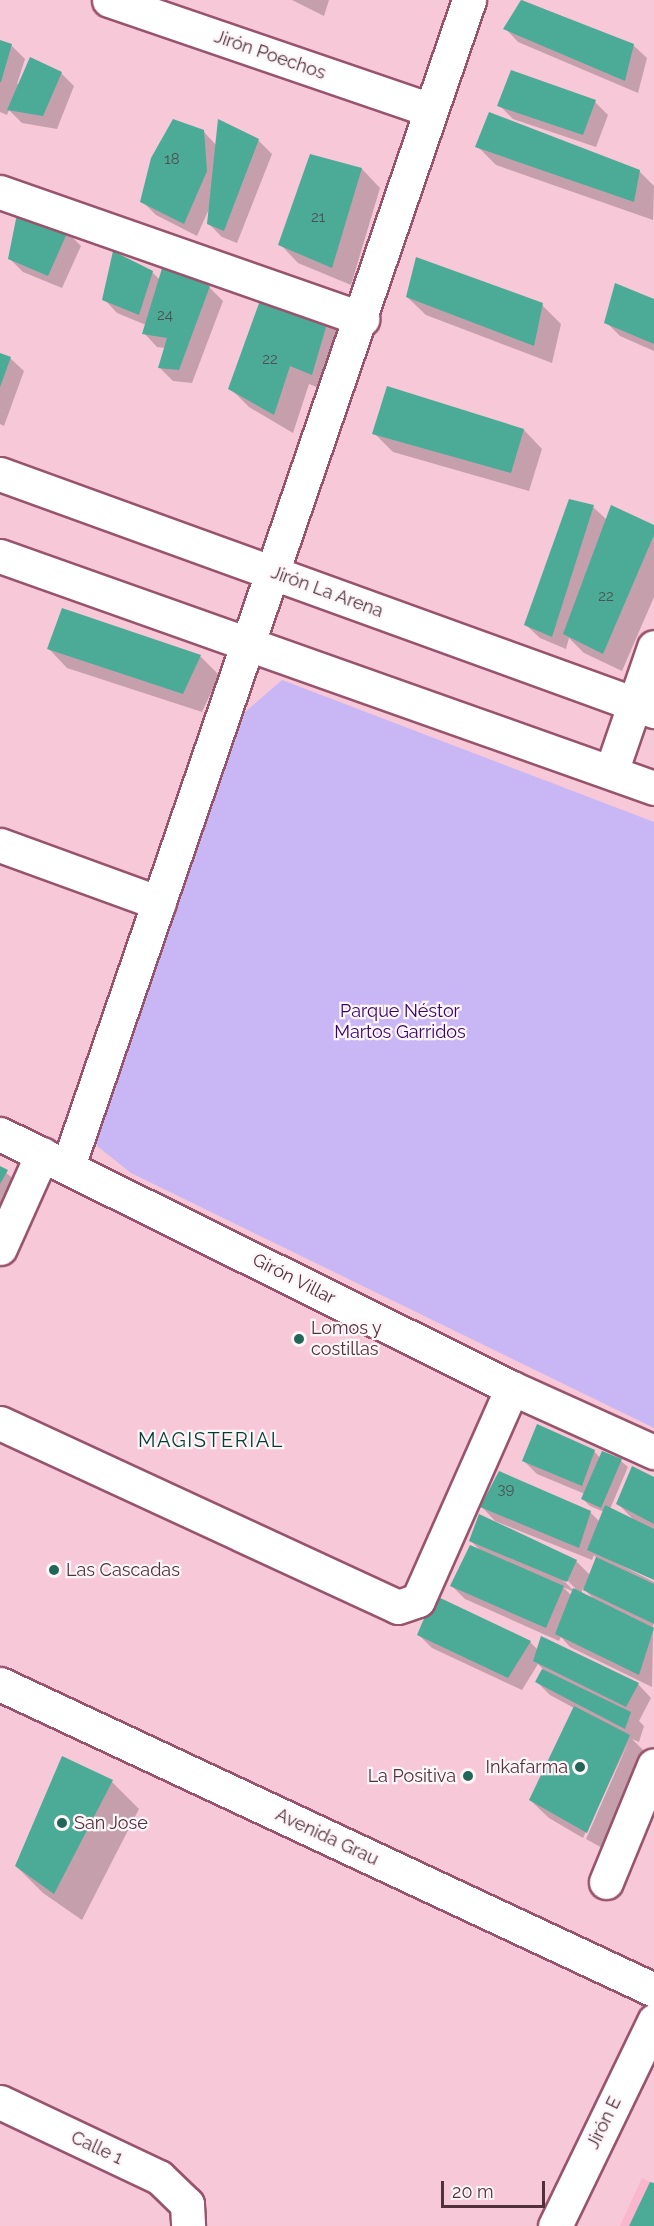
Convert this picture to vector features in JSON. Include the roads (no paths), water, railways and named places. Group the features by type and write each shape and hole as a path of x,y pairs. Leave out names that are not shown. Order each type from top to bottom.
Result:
{"street":[{"name":"Jirón Poechos","path":"109,0 431,110"},
{"path":"0,1248 55,1160 159,903 250,645 470,0"},
{"path":"0,192 362,319"},
{"name":"Jirón La Arena","path":"0,474 644,707"},
{"path":"0,556 654,788"},
{"path":"611,772 644,707 654,647"},
{"path":"0,845 159,903"},
{"name":"Girón Villar","path":"0,1134 512,1388 654,1452"},
{"path":"0,1423 398,1607 418,1600 512,1388"},
{"name":"Avenida Grau","path":"0,1684 654,1990"},
{"path":"606,1882 654,1765"},
{"name":"Jirón E","path":"555,2226 654,2021"},
{"name":"Calle 1","path":"0,2102 159,2177 187,2215"}],"place":[{"name":"Lomos y costillas","path":"299,1339"},
{"name":"Las Cascadas","path":"54,1570"},
{"name":"Inkafarma","path":"580,1767"},
{"name":"La Positiva","path":"468,1776"},
{"name":"San Jose","path":"62,1823"}],"district":[{"name":"MAGISTERIAL","path":"211,1440"}],"park label":[{"name":"Parque Néstor Martos Garridos","path":"400,1022"}]}
